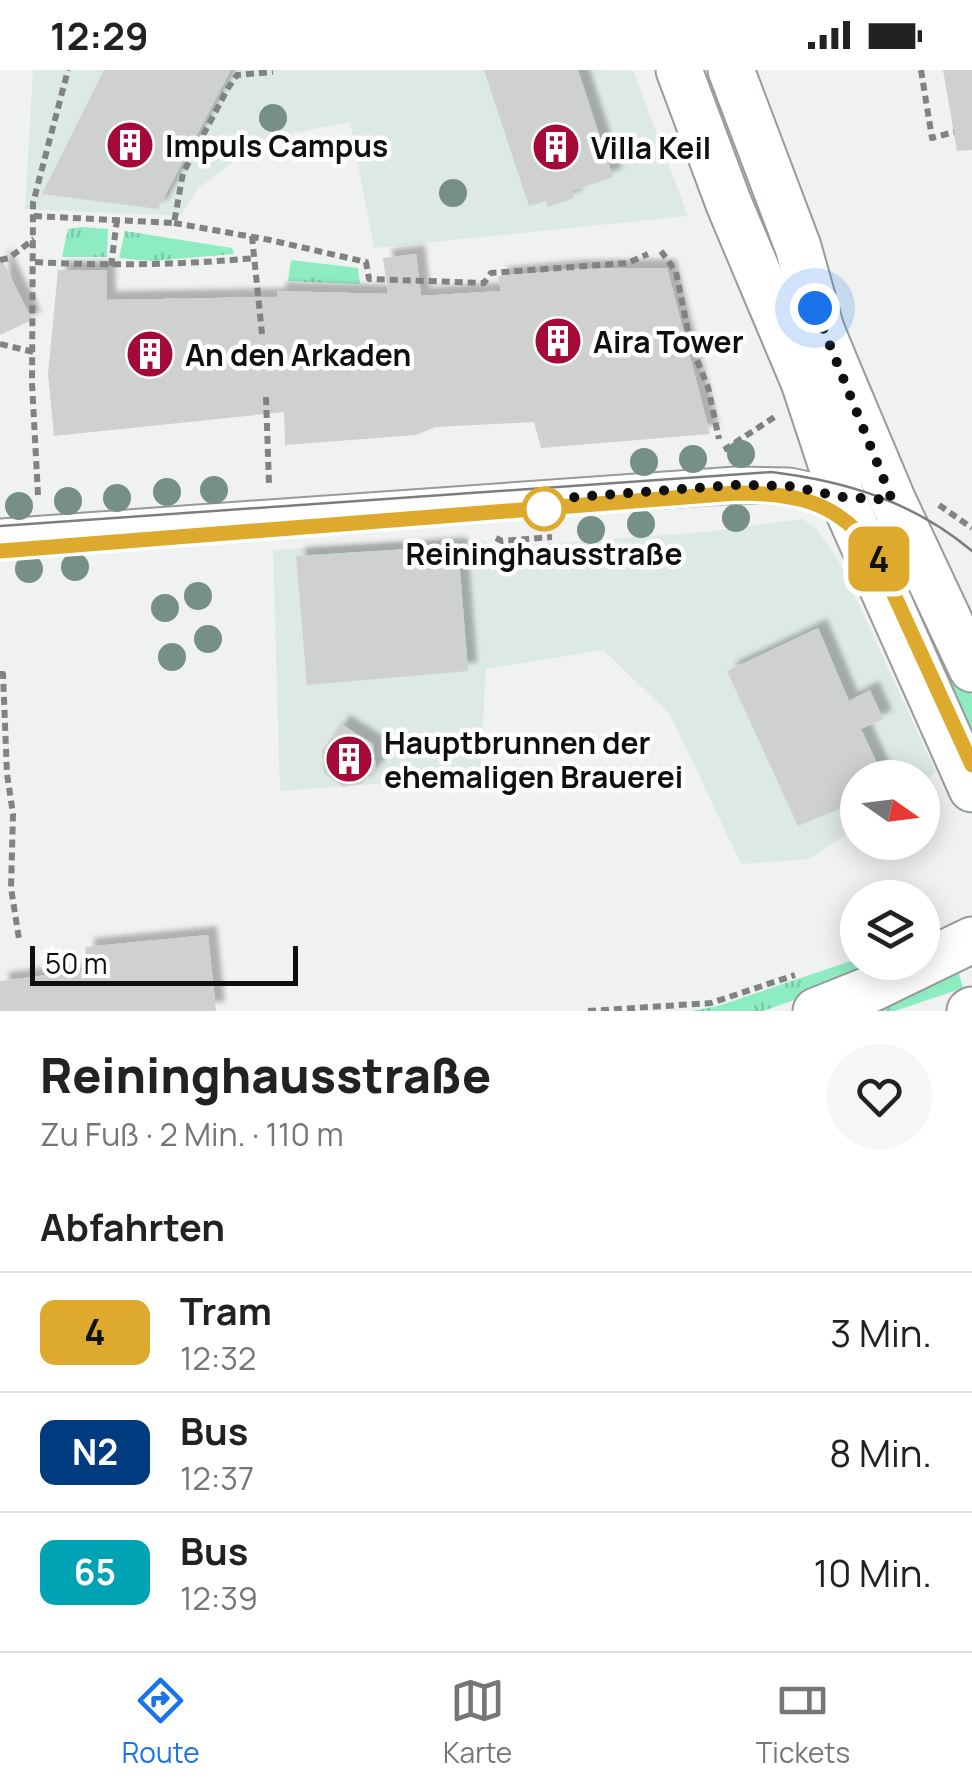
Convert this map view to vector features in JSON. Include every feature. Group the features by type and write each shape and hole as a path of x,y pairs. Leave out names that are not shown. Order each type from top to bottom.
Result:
{"main road":[{"path":"679,70 722,186 804,382 842,497 972,790"},
{"path":"731,70 798,246 821,329 892,500 972,669"},
{"path":"842,497 892,500"},
{"path":"809,992 871,989 972,940"}],"lane":[{"path":"0,537 736,485 789,486 842,497"}],"path":[{"path":"38,495 33,203 68,70"},
{"path":"921,70 932,138 954,132"},
{"path":"174,224 183,173 236,75 272,72"},
{"path":"34,216 174,224 252,236 366,262 369,279 484,282 492,273 628,262 648,254"},
{"path":"110,266 116,220"},
{"path":"252,236 262,334"},
{"path":"0,260 9,258 35,238"},
{"path":"661,251 676,272 691,346 708,387 719,439"},
{"path":"35,262 187,265 254,258"},
{"path":"0,344 34,352"},
{"path":"266,398 269,484"},
{"path":"0,674 4,674 6,774 12,814 11,888 19,938"},
{"path":"588,1011 809,992"}],"shaded area":[{"path":"33,70 633,70 688,216 374,248 350,122 264,139 198,188 181,216 25,209"},
{"path":"802,519 816,528 838,560 930,760 840,760 840,838 809,859 741,864 670,714 603,650 486,669 480,776 280,791 273,550 478,538 498,547 708,532"}],"green space":[{"path":"68,229 108,229 107,257 62,257"},
{"path":"125,231 232,248 234,254 152,261 119,258"},
{"path":"291,260 358,268 360,284 288,281"},
{"path":"878,510 889,512 972,696 972,743 872,515"},
{"path":"840,965 840,980 846,980 763,1011 691,1011 718,1006"},
{"path":"957,966 963,988 895,1011 871,1011 930,980 940,980 940,975"}],"building":[{"name":"Impuls Campus","path":"104,70 231,70 158,209 42,194"},
{"name":"Villa Keil","path":"484,70 578,70 613,177 571,191 574,198 548,207 546,201 529,206"},
{"path":"943,70 972,70 972,150 957,151"},
{"path":"416,254 421,296 501,291 498,276 572,269 667,268 710,434 541,448 534,422 436,427 416,435 285,445 284,412 54,436 48,374 58,270 106,270 107,300 277,297 277,291 388,294 383,258"},
{"path":"0,256 32,320 0,335"},
{"path":"458,546 468,671 307,685 296,556"},
{"path":"818,628 849,701 870,690 883,719 861,729 876,760 840,760 840,808 798,826 727,671"},
{"name":"Hauptbrunnen der ehemaligen Brauerei","path":"341,724 373,744 376,768 362,784 343,787 324,773 322,751"},
{"path":"208,935 216,1011 0,1011 0,981 87,970 85,947"}],"tram line":[{"path":"0,526 771,472 826,481 878,497 927,519 972,551"},
{"path":"0,551 736,493 796,498 814,503 845,521 874,551 972,765"},
{"name":"4","path":"0,551 736,493 792,496 836,512 858,530 874,551 972,765"}],"place":[{"name":"Impuls Campus","path":"130,145"},
{"name":"Villa Keil","path":"556,147"},
{"name":"Aira Tower","path":"558,341"},
{"name":"An den Arkaden","path":"150,354"},
{"name":"Reininghausstraße","path":"544,509"},
{"name":"Hauptbrunnen der ehemaligen Brauerei","path":"349,759"}],"route":[{"path":"544,509 550,499 736,485 789,486 842,497 892,500 815,308"}]}
